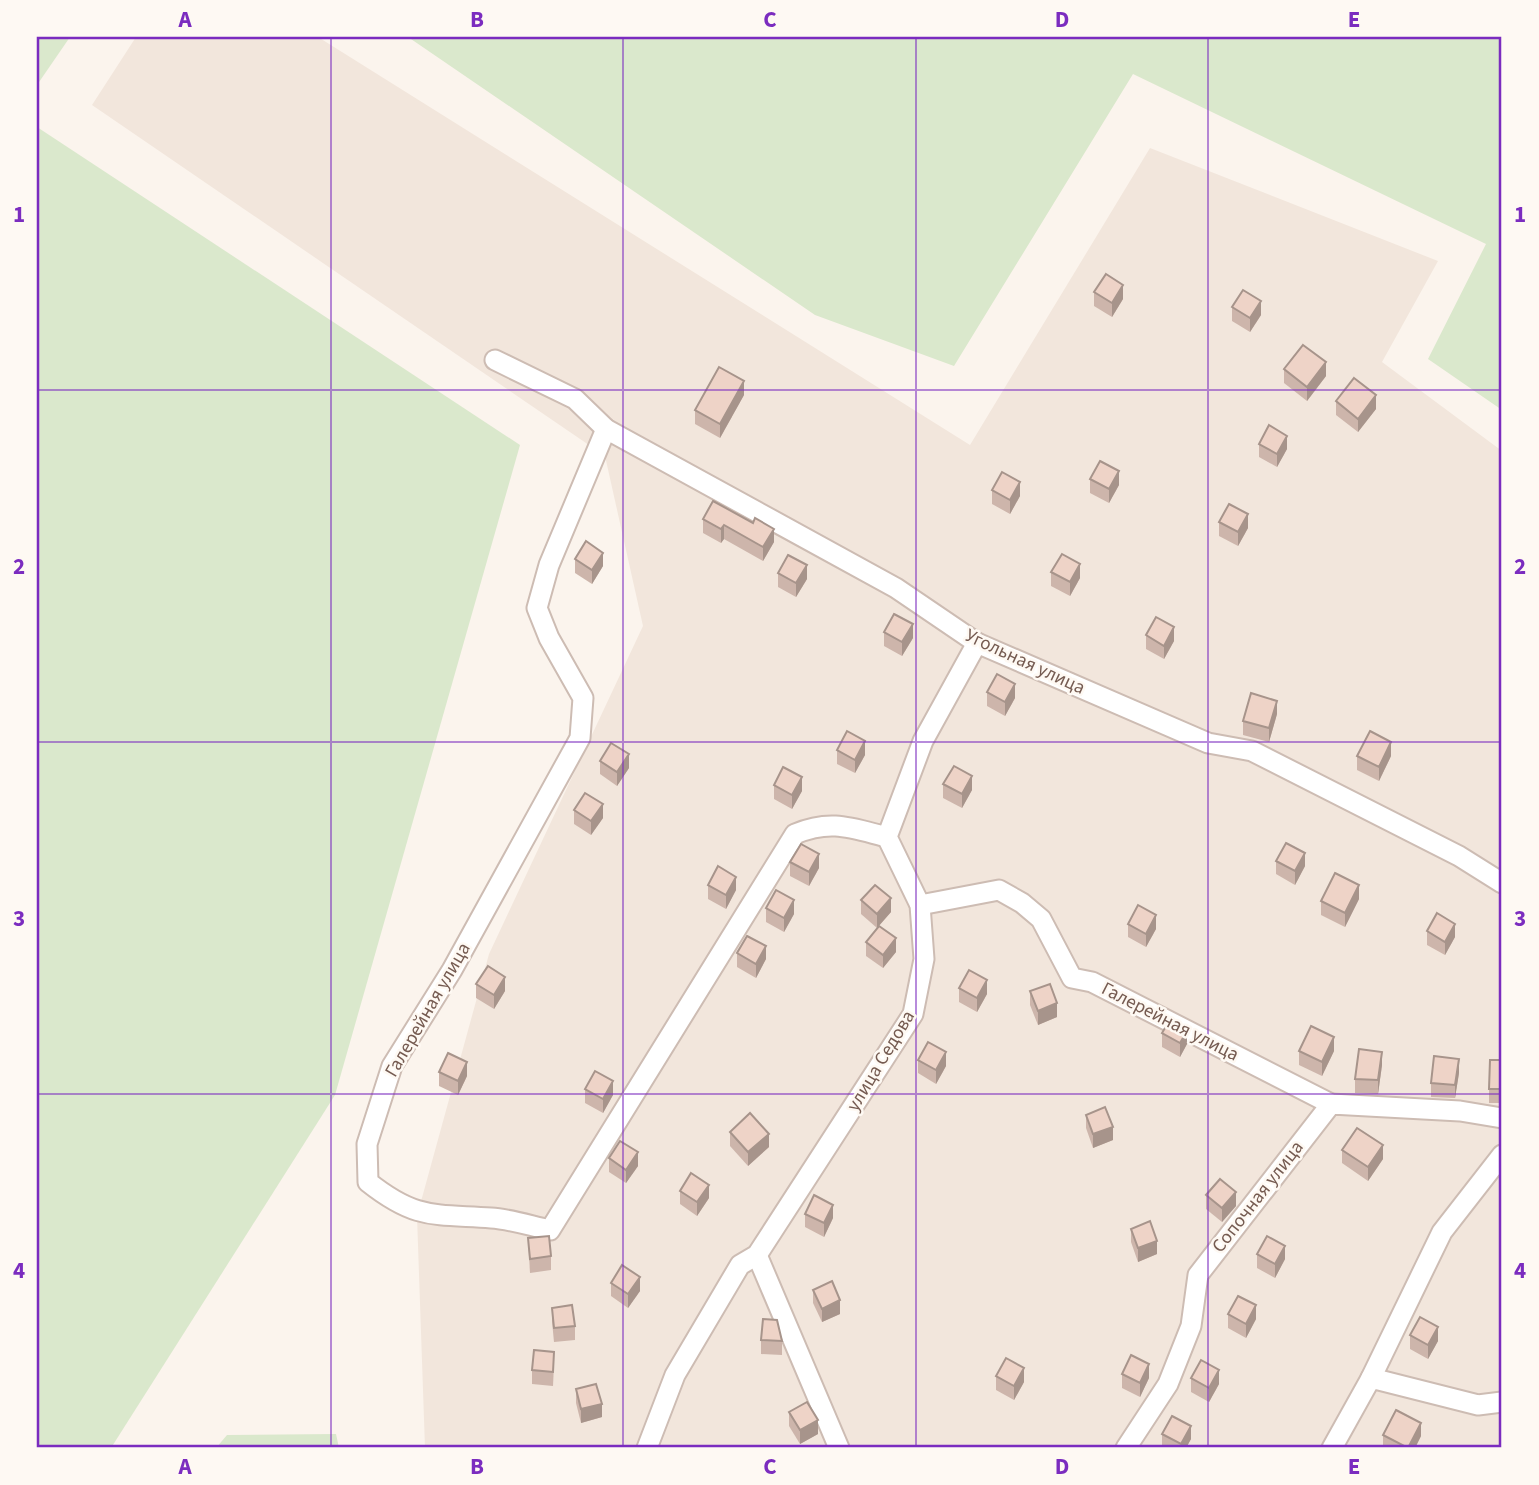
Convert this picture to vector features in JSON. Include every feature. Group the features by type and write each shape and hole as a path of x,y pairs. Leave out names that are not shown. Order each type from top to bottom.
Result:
{"street":[{"name":"Угольная улица","path":"495,360 575,399 606,429 896,588 977,643 1208,743 1252,751 1459,856 1502,883"},
{"name":"Галерейная улица","path":"606,429 549,565 537,608 549,638 583,698 580,738 452,970 392,1066 367,1144 368,1182 393,1201 430,1215 494,1218 550,1230 795,834 817,825 839,825 887,836"},
{"path":"887,836 923,741 977,643"},
{"name":"улица Седова","path":"647,1448 675,1376 740,1265 757,1255 913,1014 924,959 920,905 887,836"},
{"name":"Галерейная улица","path":"920,905 999,890 1022,903 1041,919 1072,978 1092,982 1331,1104"},
{"path":"1331,1104 1460,1111 1502,1118"},
{"name":"Сопочная улица","path":"1126,1448 1168,1384 1191,1325 1198,1275 1331,1104"},
{"path":"1332,1448 1371,1378 1442,1232 1502,1155"},
{"path":"757,1255 839,1448"},
{"path":"1371,1378 1478,1405 1502,1402"}],"shaded area":[{"path":"136,37 318,37 970,445 1150,148 1438,261 1382,362 1502,451 1502,1448 425,1448 417,1216 489,954 643,626 605,456 92,105"}],"green space":[{"path":"37,37 70,37 37,85"},
{"path":"408,37 1502,37 1502,410 1428,359 1486,244 1133,74 954,366 815,315"},
{"path":"37,127 520,445 335,1095 111,1448 37,1448"},
{"path":"336,1434 339,1448 216,1448 227,1435"}],"building":[{"path":"1106,274 1123,285 1112,303 1094,292"},
{"path":"1243,290 1261,301 1250,318 1232,307"},
{"path":"1303,345 1326,362 1307,387 1284,369"},
{"path":"719,367 744,381 720,424 695,410"},
{"path":"1354,378 1376,395 1358,419 1336,401"},
{"path":"1269,425 1287,436 1277,454 1259,444"},
{"path":"1100,461 1119,471 1109,489 1090,479"},
{"path":"1002,472 1020,482 1010,500 992,490"},
{"path":"713,501 753,523 755,518 774,529 763,547 724,525 721,529 703,519"},
{"path":"1229,504 1248,514 1238,532 1219,522"},
{"path":"586,541 603,553 592,570 575,559"},
{"path":"1062,554 1080,564 1070,582 1051,572"},
{"path":"788,555 807,565 796,583 778,573"},
{"path":"894,614 913,624 902,642 884,632"},
{"path":"1156,617 1174,627 1164,646 1146,635"},
{"path":"997,674 1015,684 1005,702 987,692"},
{"path":"1251,693 1277,701 1269,728 1243,721"},
{"path":"847,731 865,741 855,760 837,750"},
{"path":"1370,731 1391,742 1379,767 1357,756"},
{"path":"611,743 629,754 617,772 600,761"},
{"path":"954,766 972,776 962,794 943,784"},
{"path":"783,767 802,777 792,795 774,785"},
{"path":"585,793 603,804 591,821 574,810"},
{"path":"1286,843 1305,853 1295,871 1276,861"},
{"path":"801,844 819,854 809,872 790,862"},
{"path":"718,866 736,877 726,895 708,885"},
{"path":"1335,873 1359,885 1345,913 1321,901"},
{"path":"875,885 891,898 877,914 861,900"},
{"path":"776,890 794,900 784,918 766,908"},
{"path":"1138,905 1156,915 1146,934 1128,924"},
{"path":"1437,913 1455,924 1445,942 1427,931"},
{"path":"879,926 896,938 883,955 866,942"},
{"path":"747,936 766,946 756,964 737,953"},
{"path":"488,966 505,977 494,995 476,984"},
{"path":"969,970 987,980 977,998 959,988"},
{"path":"1050,984 1057,1003 1038,1011 1030,991"},
{"path":"1169,1021 1187,1031 1180,1043 1162,1033"},
{"path":"1311,1026 1334,1037 1322,1062 1299,1051"},
{"path":"928,1042 946,1052 936,1070 918,1060"},
{"path":"1359,1049 1382,1052 1378,1080 1355,1079"},
{"path":"448,1053 467,1062 458,1081 439,1072"},
{"path":"1434,1056 1459,1059 1455,1085 1431,1083"},
{"path":"1490,1060 1502,1060 1502,1089 1489,1089"},
{"path":"595,1071 613,1081 603,1099 585,1089"},
{"path":"1105,1107 1113,1127 1093,1134 1086,1115"},
{"path":"750,1113 769,1134 748,1152 730,1132"},
{"path":"1357,1128 1383,1145 1368,1167 1342,1150"},
{"path":"620,1141 638,1152 626,1170 609,1158"},
{"path":"691,1173 709,1185 697,1202 680,1191"},
{"path":"1220,1179 1236,1192 1222,1208 1206,1195"},
{"path":"814,1195 833,1205 824,1223 805,1214"},
{"path":"1150,1221 1157,1241 1138,1248 1131,1229"},
{"path":"549,1236 551,1256 530,1259 528,1238"},
{"path":"1267,1236 1285,1246 1275,1264 1257,1254"},
{"path":"622,1265 640,1277 628,1294 611,1283"},
{"path":"832,1281 840,1300 822,1309 813,1290"},
{"path":"1238,1296 1256,1305 1246,1324 1228,1314"},
{"path":"572,1305 575,1326 554,1328 552,1308"},
{"path":"1420,1317 1438,1327 1428,1345 1410,1335"},
{"path":"763,1319 777,1320 782,1341 761,1340"},
{"path":"534,1350 554,1352 553,1372 532,1370"},
{"path":"1131,1355 1149,1364 1140,1383 1122,1374"},
{"path":"1006,1358 1024,1368 1014,1386 996,1376"},
{"path":"1201,1360 1219,1370 1209,1388 1191,1378"},
{"path":"596,1384 602,1404 581,1409 576,1389"},
{"path":"807,1402 818,1420 800,1430 789,1412"},
{"path":"1396,1410 1421,1423 1408,1448 1383,1435"},
{"path":"1172,1416 1191,1426 1181,1444 1162,1434"}]}
